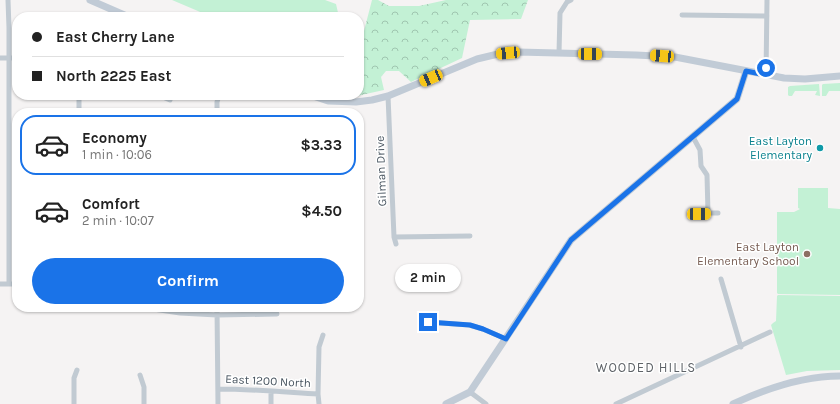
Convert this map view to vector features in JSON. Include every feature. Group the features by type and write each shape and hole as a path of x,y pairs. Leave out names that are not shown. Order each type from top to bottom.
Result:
{"street":[{"path":"0,284 9,284 8,0"},
{"path":"90,0 118,12"},
{"path":"559,53 560,13 567,2 571,0"},
{"path":"766,75 767,0"},
{"path":"682,15 767,16"},
{"path":"325,100 356,102 372,100 388,96 477,59 498,54 518,52 674,57 784,78 805,79 840,76"},
{"path":"0,58 9,58"},
{"path":"446,404 470,392 571,240 737,99 746,71"},
{"name":"Gilman Drive","path":"388,96 394,237 396,244"},
{"path":"692,137 700,150 701,166 707,175 708,213"},
{"path":"699,214 718,213"},
{"path":"394,237 470,236"},
{"path":"721,279 741,346"},
{"path":"173,312 217,315 277,314"},
{"path":"217,315 218,404"},
{"path":"428,322 470,325 506,339"},
{"path":"616,404 770,332"},
{"path":"320,404 318,394 319,347 323,336"},
{"path":"74,404 74,378 77,370"},
{"path":"140,375 144,387 144,404"},
{"path":"733,404 772,387 792,381 814,377 840,376"},
{"name":"East 1200 North","path":"218,389 248,389 271,392 318,394"},
{"path":"271,392 271,404"},
{"path":"470,392 486,404"}],"green space":[{"path":"172,0 325,0 336,4 338,12 200,12"},
{"path":"372,0 378,0 389,6 419,6 446,0 528,0 521,19 470,20 462,58 411,82 399,71 386,71 381,77 384,90 364,94 364,31"},
{"path":"840,83 840,91 829,91 826,96 822,96 823,84"},
{"path":"819,84 820,96 815,95 817,91 795,91 792,96 788,95 788,87 790,86"},
{"path":"798,188 828,188 828,208 840,209 840,295 777,293 777,212 794,212 800,209 798,208"},
{"path":"778,295 840,296 840,370 807,371 786,375 771,325 776,321"}],"place":[{"name":"East Layton Elementary","path":"820,148"},
{"name":"East Layton Elementary School","path":"807,254"}],"district":[{"name":"WOODED HILLS","path":"646,367"}],"route":[{"path":"428,322 470,325 506,339 571,240 737,99 746,71 766,75 766,68"}]}
